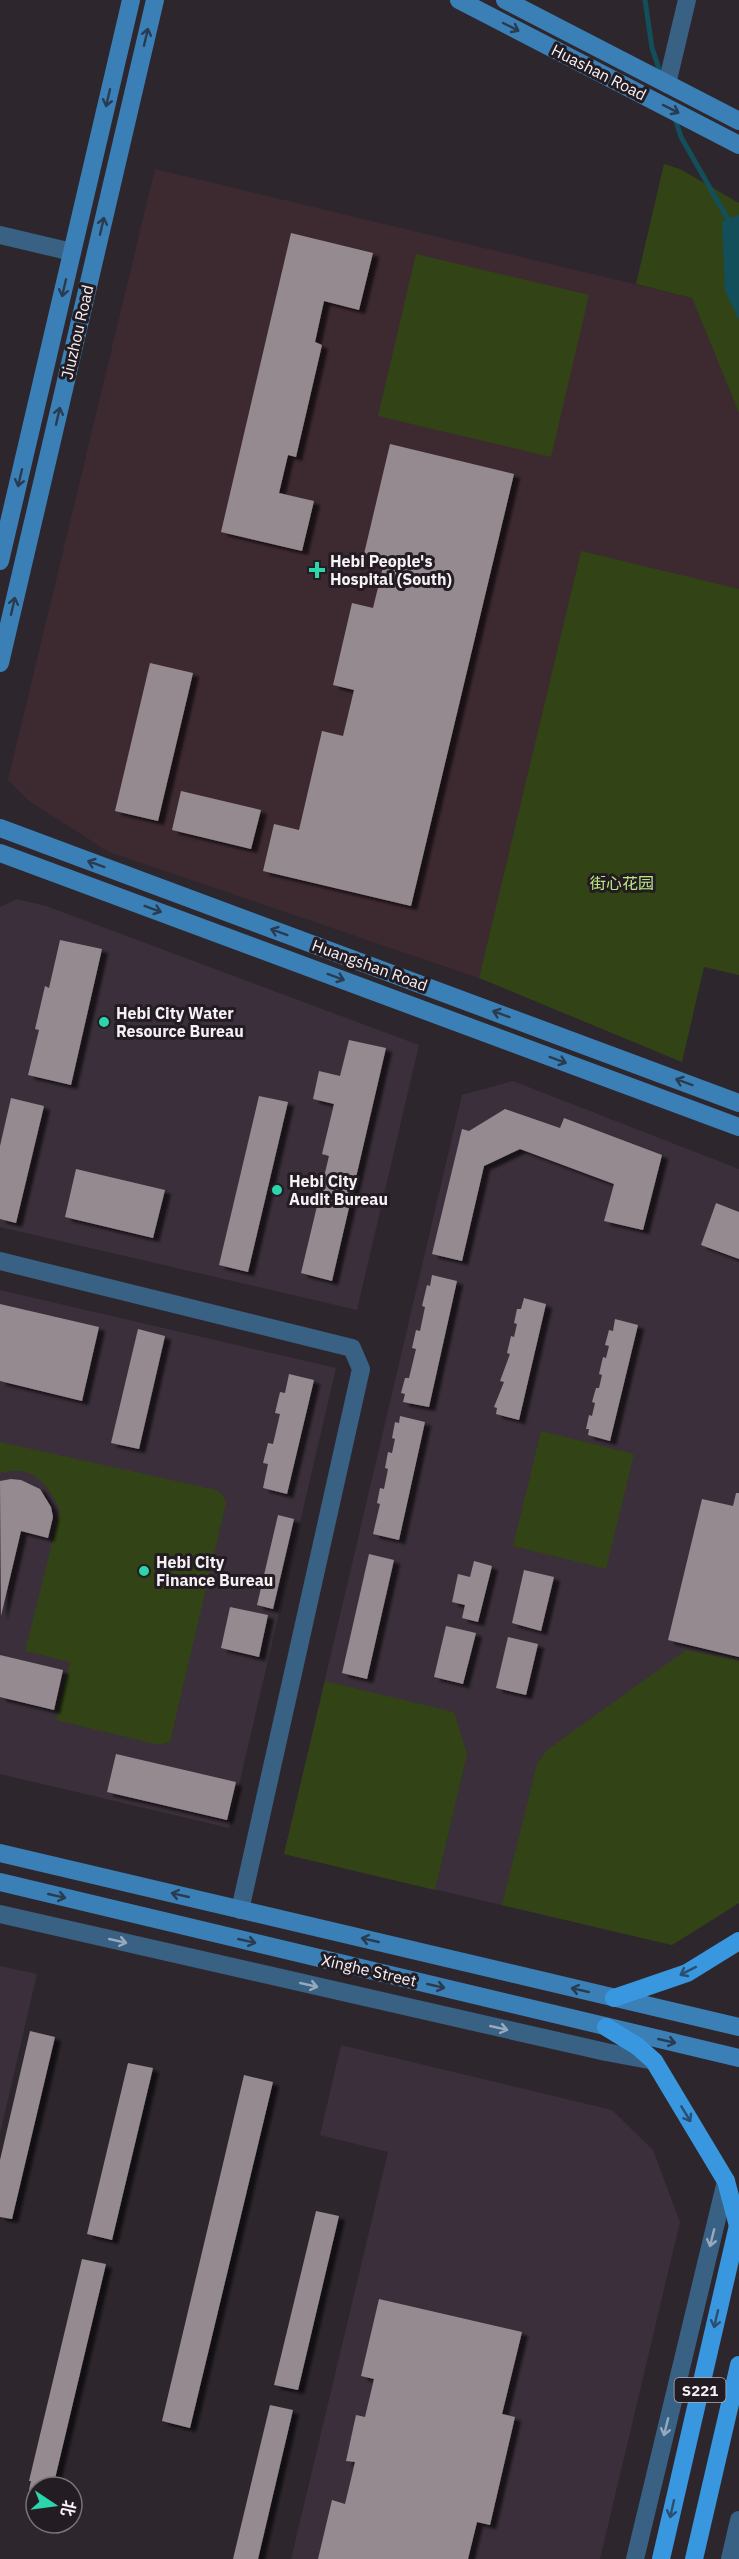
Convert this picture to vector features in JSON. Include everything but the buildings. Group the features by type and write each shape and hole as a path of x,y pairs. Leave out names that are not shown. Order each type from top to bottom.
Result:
{"main road":[{"path":"614,1998 687,1972 739,1941"},
{"path":"606,2026 637,2046 654,2061 726,2181 738,2223"},
{"name":"S221","path":"661,2559 738,2223"},
{"name":"S221","path":"694,2559 739,2365"}],"street":[{"name":"Jiuzhou Road","path":"0,561 131,0"},
{"name":"Jiuzhou Road","path":"0,663 155,0"},
{"name":"Huashan Road","path":"459,0 739,145"},
{"name":"Huashan Road","path":"505,0 734,118"},
{"path":"668,84 687,0"},
{"path":"0,235 72,252"},
{"name":"Huangshan Road","path":"0,828 739,1103"},
{"name":"Huangshan Road","path":"0,853 739,1127"},
{"path":"0,1261 352,1348 358,1358 361,1369 240,1910"},
{"name":"Xinghe Street","path":"0,1853 739,2027"},
{"name":"Xinghe Street","path":"0,1882 739,2058"},
{"path":"0,1914 654,2061"},
{"path":"635,2559 726,2181"},
{"path":"730,2559 739,2520"}],"shaded area":[{"name":"Hebi People's Hospital (South)","path":"155,169 692,298 739,413 739,589 581,552 479,978 109,852 29,801 8,780"},
{"path":"17,899 46,906 419,1045 357,1310 0,1227 0,907"},
{"path":"513,1081 739,1169 739,1903 672,1945 284,1854 462,1095"},
{"name":"Hebi City Finance Bureau","path":"0,1290 336,1368 229,1828 0,1774"},
{"path":"0,1966 37,1974 0,2134"},
{"path":"341,2045 612,2110 653,2150 680,2222 600,2559 291,2559 388,2152 320,2135"}],"green space":[{"path":"664,164 680,169 739,203 739,413 692,298 636,284"},
{"path":"416,254 589,295 551,457 378,416"},
{"name":"街心花园","path":"581,551 739,589 739,975 704,967 682,1062 479,978"},
{"path":"541,1431 634,1454 606,1569 513,1546"},
{"path":"0,1442 216,1490 223,1495 226,1503 170,1742 159,1745 56,1720 70,1662 25,1651 60,1511 50,1492 38,1478 21,1471 0,1473"},
{"path":"686,1650 739,1661 739,1903 672,1945 502,1905 537,1764 547,1750"},
{"path":"325,1681 454,1712 467,1754 435,1890 284,1854"}],"water":[{"path":"739,215 739,320 725,291 722,221"}],"waterway":[{"path":"645,0 652,48 661,75"},
{"path":"675,118 681,137 730,223"}],"place":[{"name":"Hebi People's Hospital (South)","path":"317,570"},
{"name":"Hebi City Water Resource Bureau","path":"104,1022"},
{"name":"Hebi City Audit Bureau","path":"277,1190"},
{"name":"Hebi City Finance Bureau","path":"144,1571"}]}
